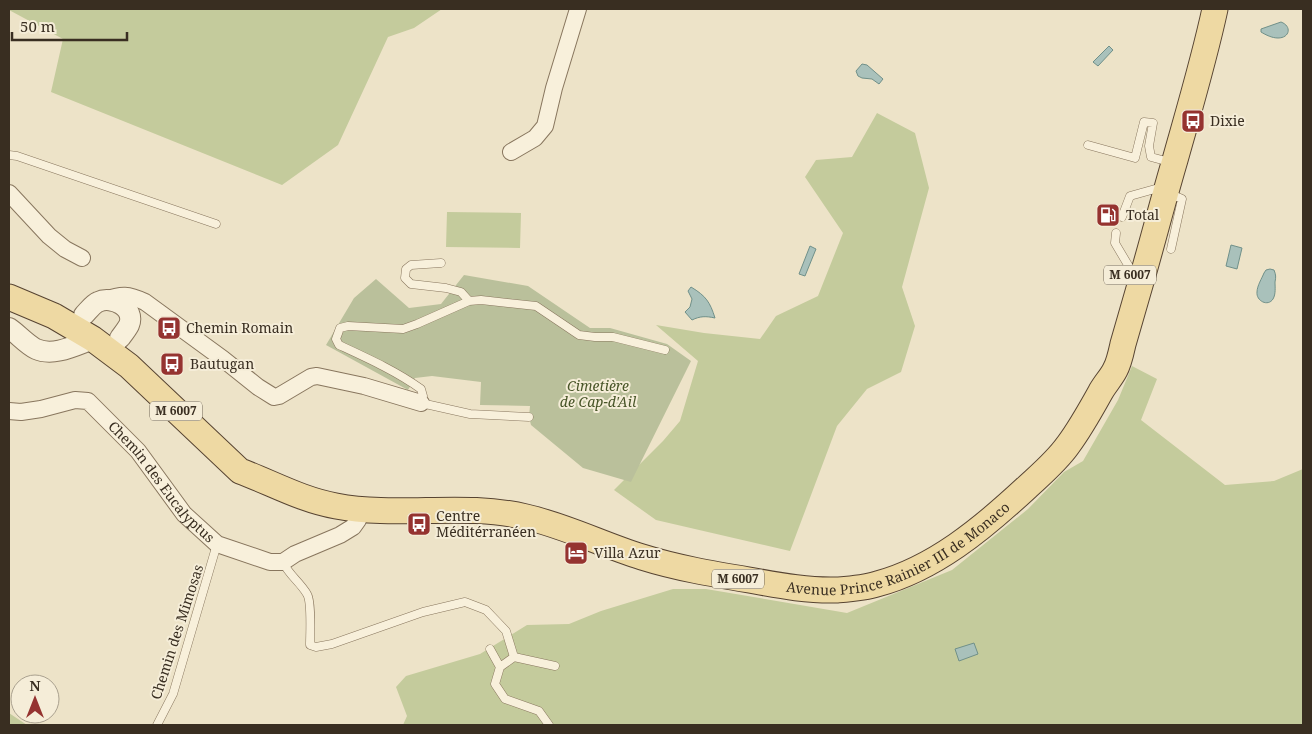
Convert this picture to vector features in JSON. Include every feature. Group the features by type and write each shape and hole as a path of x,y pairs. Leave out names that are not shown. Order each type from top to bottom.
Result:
{"main road":[{"name":"Avenue Prince Rainier III de Monaco","path":"9,280 83,327 129,366 240,471 305,499 337,506 391,511 463,510 495,512 552,524 642,557 671,566 712,574 794,588 835,590 876,585 905,574 937,558 971,535 1005,508 1067,447 1091,410 1101,390 1117,368 1160,191 1162,160 1201,9"},
{"name":"Avenue Prince Rainier III de Monaco","path":"1101,390 1104,365 1131,270 1198,79 1215,9"},
{"name":"Avenue Prince Rainier III de Monaco","path":"9,297 83,327 124,331 167,379 244,456 262,479"}],"street":[{"path":"511,152 535,138 545,126 554,88 578,9"},
{"path":"9,193 49,236 65,250 82,258"},
{"path":"9,328 35,349 53,352 70,347 96,302 119,295 126,295 145,302 267,394 274,397 311,377 317,376 364,386 421,403"},
{"path":"104,300 123,305 127,310 129,314 124,331"},
{"path":"124,331 138,316 162,314"},
{"path":"9,317 34,336 48,342 83,327"},
{"name":"Chemin des Eucalyptus","path":"9,410 20,412 41,409 75,400 88,401 138,451 184,514 217,544 270,562 283,562"},
{"path":"283,562 295,554 340,535 353,527 362,509"}],"lane":[{"path":"1088,145 1135,158 1144,122 1153,123 1149,146 1151,157 1162,160"},
{"path":"9,155 17,156 216,224"},
{"path":"1122,217 1130,196 1160,191 1182,199 1171,249"},
{"path":"1116,233 1114,243 1131,270"},
{"path":"441,263 411,265 406,269 405,278 411,284 446,288 461,292 469,301"},
{"path":"529,417 470,414 421,403 423,396 421,389 380,364 339,345 336,339 337,334 340,328 348,326 403,329 469,301 481,300 536,306 579,335 613,337 665,350"},
{"name":"Chemin des Mimosas","path":"157,725 173,694 217,544"},
{"path":"283,562 286,569 308,595 310,645 316,647 332,644 423,612 465,602 486,610 506,631 514,657"},
{"path":"490,649 500,667"},
{"path":"550,725 540,711 505,699 495,684 500,667 514,657 556,666"}],"green space":[{"path":"9,9 442,9 414,28 388,37 338,145 282,185 51,92 63,39"},
{"path":"877,113 915,133 929,188 902,287 915,326 901,372 867,389 837,426 790,551 656,520 614,490 663,441 680,421 698,361 656,325 704,333 760,339 776,316 818,296 843,233 805,177 816,160 852,157"},
{"path":"447,212 521,213 520,248 446,247"},
{"name":"Cimetière de Cap-d'Ail","path":"464,275 528,286 590,328 610,328 667,344 691,361 631,482 583,468 531,425 529,417 530,406 480,405 481,382 432,376 415,378 408,390 326,345 354,298 376,279 409,308 441,304"},
{"path":"1132,366 1157,379 1141,420 1225,485 1274,481 1303,469 1303,725 403,725 407,716 396,687 406,676 480,654 527,625 569,624 601,611 673,589 706,589 847,613 952,570 1028,509 1064,472 1083,461 1118,400"},
{"path":"9,713 10,724 27,725 9,725"}],"water":[{"path":"1281,22 1288,29 1285,36 1276,38 1261,32 1261,29"},
{"path":"1109,46 1113,50 1098,66 1093,62"},
{"path":"862,64 867,65 883,79 879,84 872,79 858,76 856,71"},
{"path":"1231,245 1242,248 1237,269 1226,266"},
{"path":"810,246 816,249 805,276 799,274"},
{"path":"1270,269 1274,270 1275,293 1271,301 1265,303 1258,298 1257,290 1264,273"},
{"path":"691,287 707,300 715,318 703,317 692,320 685,312 690,307 692,299 688,291"},
{"path":"974,643 978,654 959,661 955,649"}],"place":[{"name":"Dixie","path":"1193,121"},
{"name":"Total","path":"1108,215"},
{"name":"Chemin Romain","path":"169,328"},
{"name":"Bautugan","path":"172,364"},
{"name":"Centre Méditérranéen","path":"419,524"},
{"name":"Villa Azur","path":"576,553"}]}
